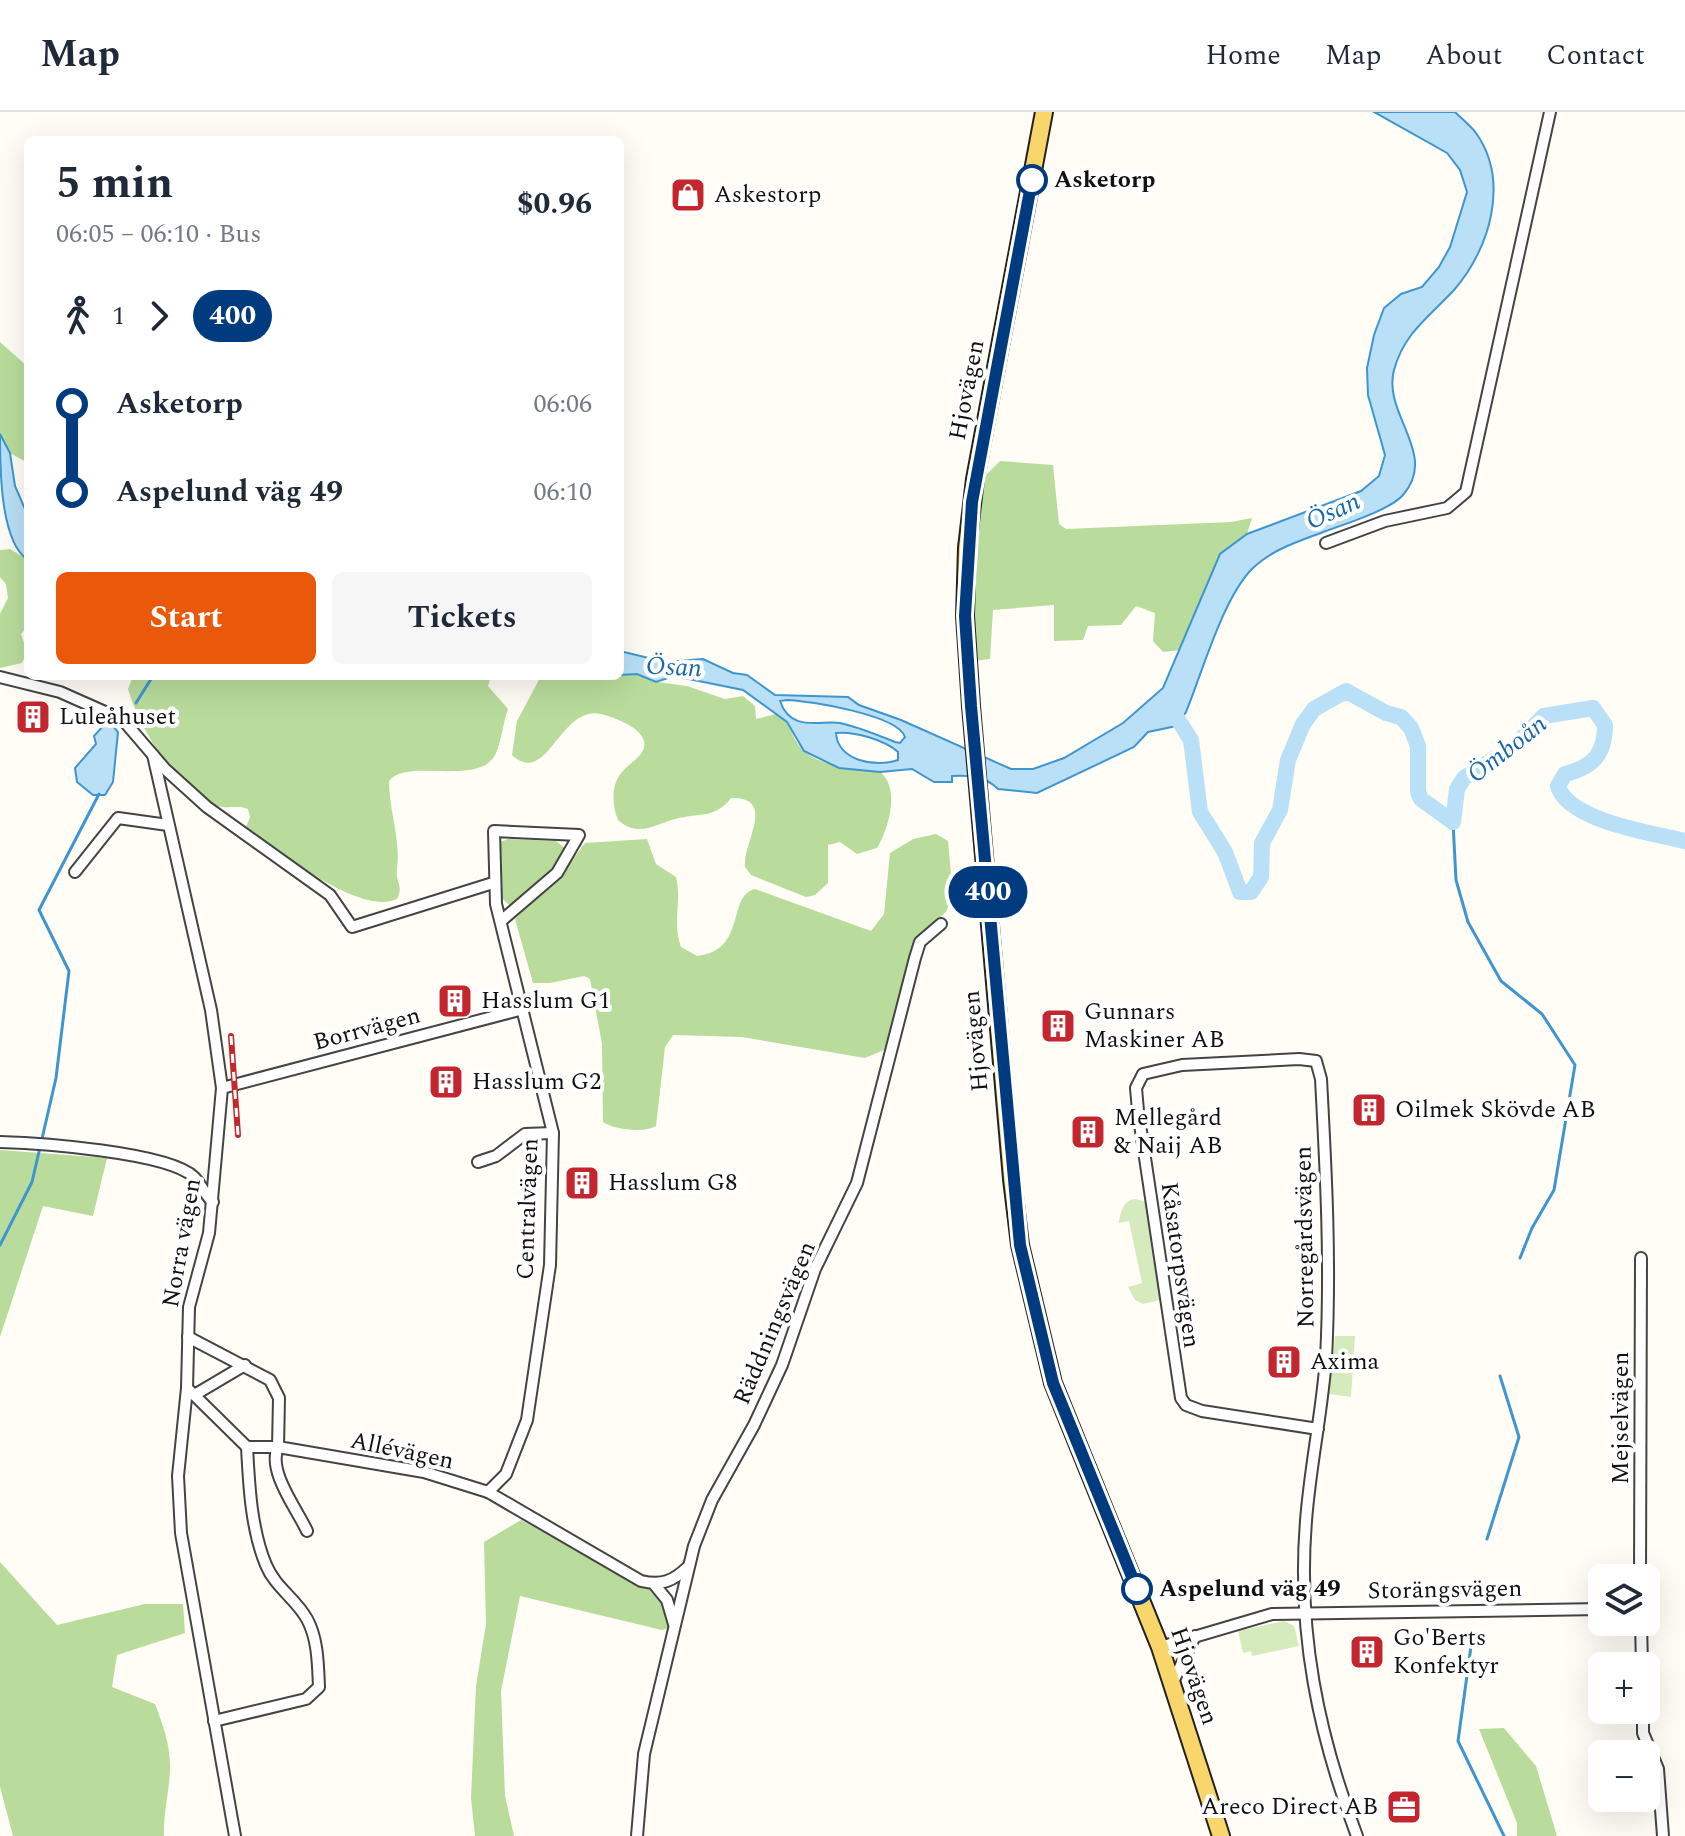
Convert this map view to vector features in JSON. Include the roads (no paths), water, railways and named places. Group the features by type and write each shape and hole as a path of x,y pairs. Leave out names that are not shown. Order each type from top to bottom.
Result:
{"main road":[{"name":"Hjovägen","path":"1044,112 975,479 967,548 965,616 973,731 1012,1179 1034,1315 1073,1438 1160,1647 1221,1836"}],"street":[{"path":"1326,543 1385,521 1447,508 1466,492 1550,112"},
{"path":"0,677 32,683 110,711 132,727 153,755 207,807 330,895 352,927 493,883"},
{"name":"Norra vägen","path":"153,755 211,1010 222,1088 209,1233 189,1307 192,1391 178,1476 181,1533 235,1836"},
{"path":"75,872 118,818 168,825"},
{"name":"Centralvägen","path":"488,1492 506,1474 527,1420 550,1265 553,1133 501,921 493,883 494,831 579,835 572,852 557,873 501,921"},
{"name":"Räddningsvägen","path":"637,1836 644,1754 690,1565 712,1500 777,1377 815,1269 857,1183 920,942 941,924"},
{"name":"Borrvägen","path":"222,1088 523,1009"},
{"name":"Kåsatorpsvägen","path":"1316,1061 1299,1059 1168,1067 1143,1074 1136,1088 1181,1398 1186,1405 1202,1411 1318,1429"},
{"name":"Norregårdsvägen","path":"1316,1061 1321,1079 1328,1233 1327,1331 1306,1520 1304,1612 1322,1727 1357,1836"},
{"path":"478,1162 496,1156 525,1134 553,1133"},
{"path":"0,1142 91,1149 175,1168 194,1177 213,1202"},
{"name":"Mejselvägen","path":"1640,1564 1641,1258"},
{"path":"188,1337 214,1354 245,1365 276,1389 278,1447 274,1457 279,1477 307,1531"},
{"path":"214,1721 306,1699 319,1687 317,1647 307,1619 279,1589 266,1564 255,1522 247,1447 192,1391 245,1365"},
{"name":"Allévägen","path":"247,1447 278,1447 424,1472 488,1492 641,1581 654,1584"},
{"path":"654,1584 673,1581 690,1565"},
{"path":"654,1584 667,1600 675,1625"},
{"name":"Storängsvägen","path":"1160,1647 1272,1614 1588,1609"},
{"path":"1172,1684 1195,1636"},
{"path":"1643,1724 1643,1733 1658,1769 1663,1836"}],"water":[{"name":"Ösan","path":"1374,112 1455,112 1476,133 1492,172 1491,214 1477,255 1454,290 1411,336 1394,370 1392,386 1395,402 1413,449 1415,464 1412,480 1397,501 1367,516 1287,546 1252,569 1232,598 1186,712 1176,726 1148,732 1134,747 1037,793 998,789 988,781 971,776 952,776 952,782 934,782 912,769 880,772 839,768 804,751 787,722 743,690 674,676 656,682 637,674 624,675 624,652 665,662 703,659 733,673 747,675 775,695 848,697 859,705 901,720 1011,769 1033,769 1064,758 1123,723 1163,688 1220,554 1247,534 1361,491 1379,476 1385,455 1368,395 1367,368 1374,335 1384,308 1401,294 1422,287 1439,267 1450,247 1467,192 1460,170 1447,153","holes":["780,701 815,703 887,722 905,737 900,743 840,723 799,721 791,718","836,733 869,737 892,748 898,752 898,760 879,763 851,756 838,743"]},
{"path":"0,434 10,453 15,486 24,507 24,556 12,537 1,484"},
{"path":"104,725 112,725 118,732 113,782 105,795 93,795 77,782 75,768 96,744 94,736"}],"waterway":[{"path":"136,703 150,680"},
{"name":"Ömboån","path":"1170,707 1191,740 1200,812 1225,852 1240,892 1251,892 1261,877 1262,843 1280,810 1288,760 1303,724 1314,709 1346,691 1386,713 1401,717 1411,728 1418,746 1418,792 1421,799 1453,822 1457,789 1464,778 1513,747 1544,716 1593,708 1605,725 1603,744 1590,763 1565,774 1558,786 1565,798 1594,817 1613,824 1685,841"},
{"path":"0,1245 32,1182 56,1078 69,971 39,910 99,794"},
{"path":"1453,822 1456,880 1468,922 1501,981 1542,1014 1575,1065 1554,1190 1532,1228 1520,1258"},
{"path":"1487,1539 1519,1437 1500,1376"},
{"path":"1472,1639 1458,1741 1504,1836"}],"railway":[{"path":"231,1036 238,1135"}],"place":[{"name":"Asketorp","path":"1032,180"},
{"name":"Askestorp","path":"688,195"},
{"name":"Luleåhuset","path":"33,717"},
{"name":"Hasslum G1","path":"455,1001"},
{"name":"Gunnars Maskiner AB","path":"1058,1026"},
{"name":"Hasslum G2","path":"446,1082"},
{"name":"Oilmek Skövde AB","path":"1369,1110"},
{"name":"Mellegård & Naij AB","path":"1088,1132"},
{"name":"Hasslum G8","path":"582,1183"},
{"name":"Axima","path":"1284,1362"},
{"name":"Aspelund väg 49","path":"1137,1589"},
{"name":"Go'Berts Konfektyr","path":"1367,1652"},
{"name":"Areco Direct AB","path":"1404,1807"}]}
